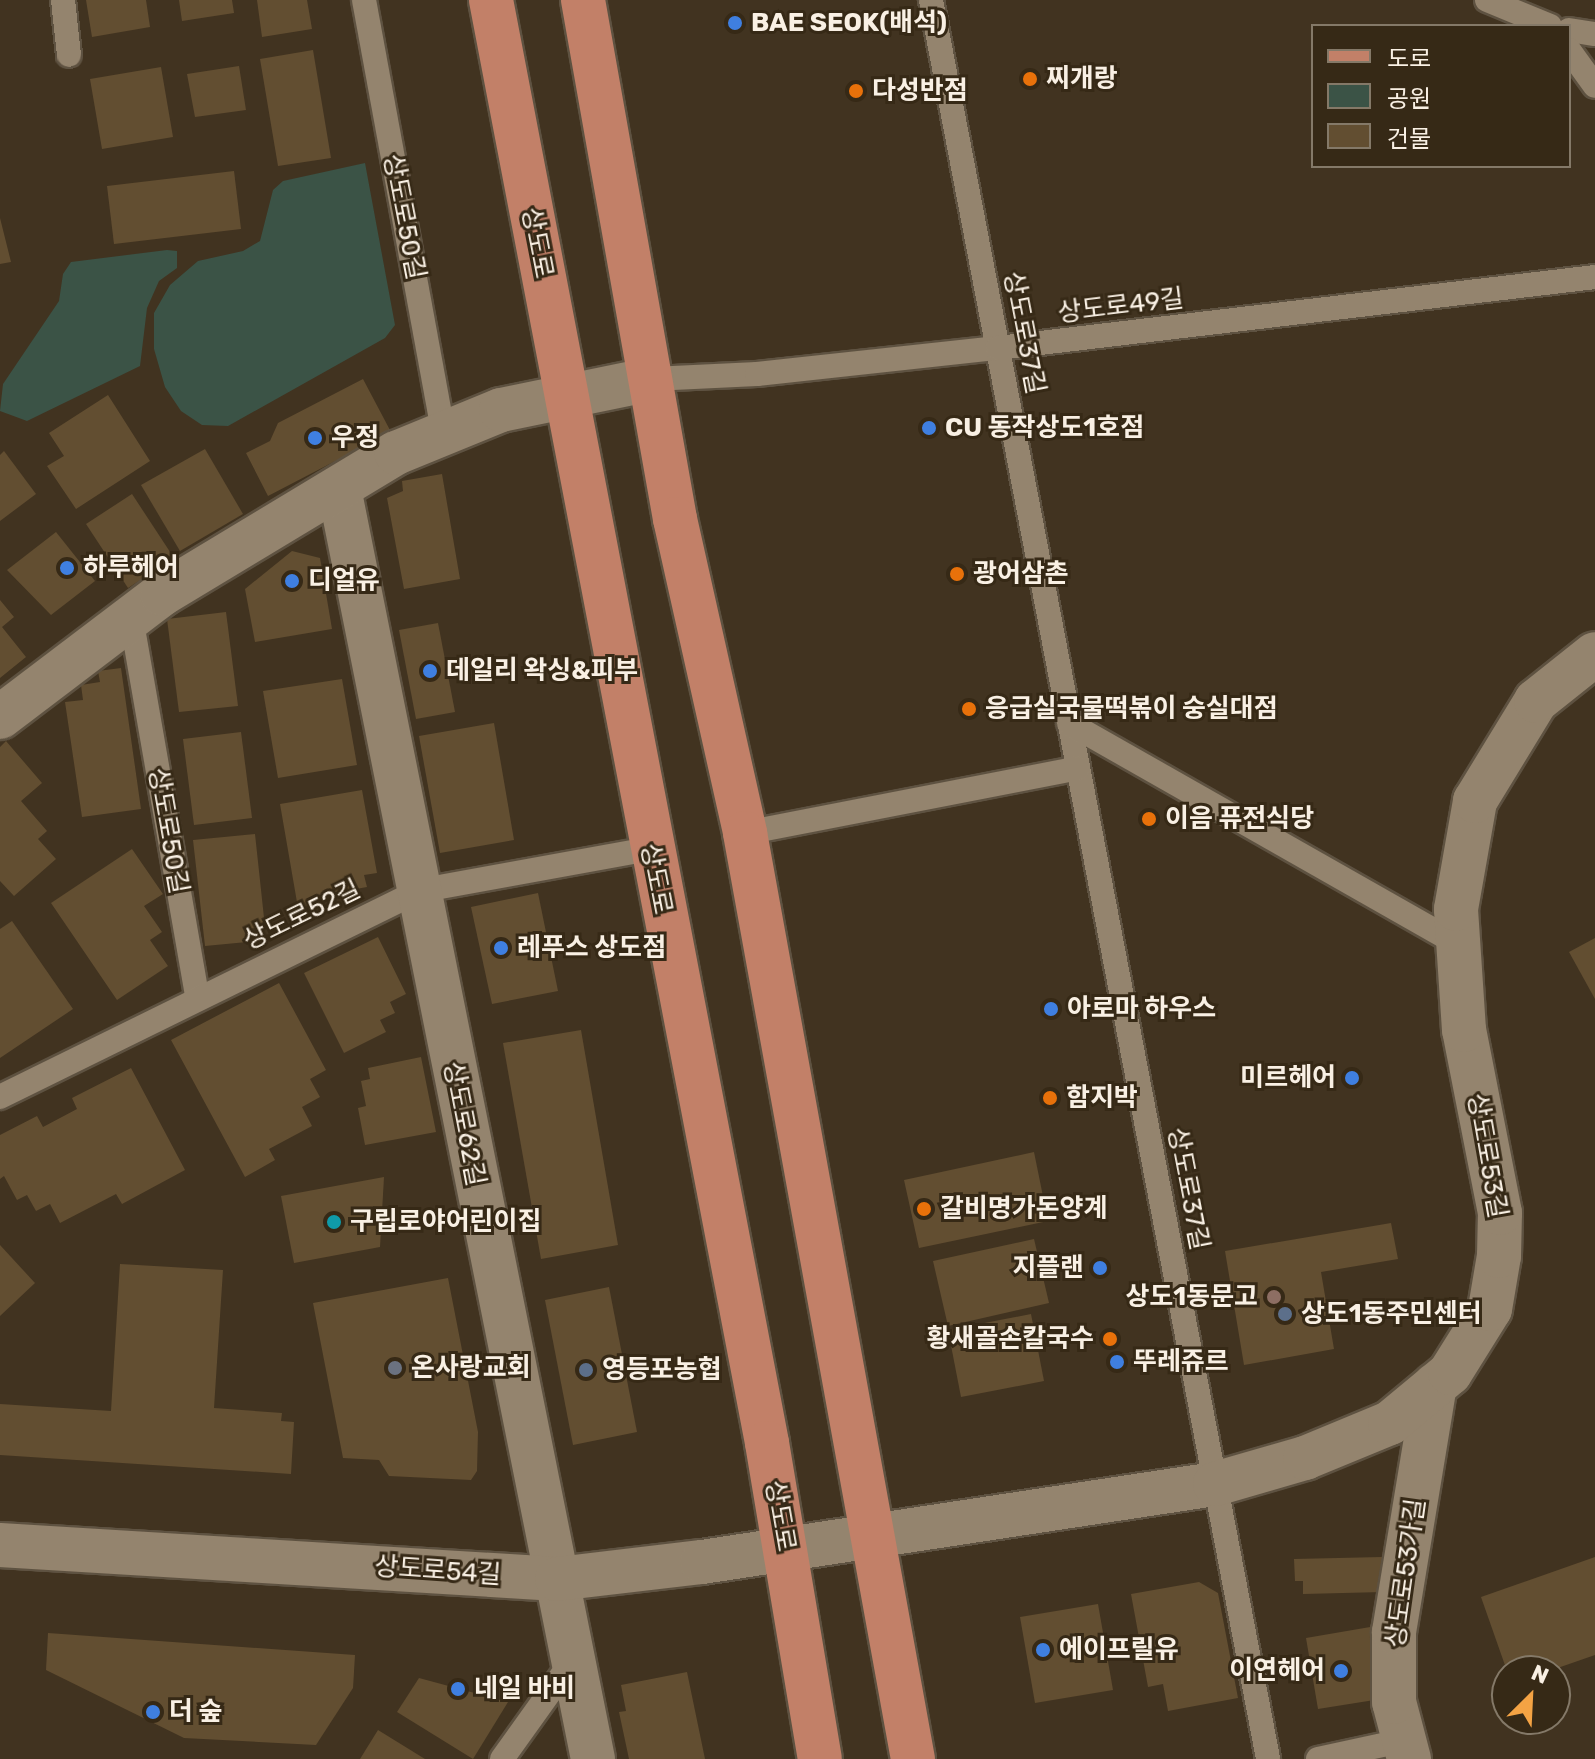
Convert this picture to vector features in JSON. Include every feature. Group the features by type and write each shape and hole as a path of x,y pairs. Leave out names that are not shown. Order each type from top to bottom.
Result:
{"main road":[{"name":"상도로","path":"491,0 650,849 786,1549 820,1759"},
{"path":"583,0 675,519 745,833 913,1759"}],"street":[{"path":"0,717 131,617 396,453 501,410 652,379"},
{"name":"상도로62길","path":"339,488 593,1759"},
{"name":"상도로53길","path":"877,1554 1215,1484 1305,1458 1390,1423 1450,1373 1490,1309 1499,1256 1500,1213 1464,1030 1456,909 1475,801 1536,701 1595,654"},
{"name":"상도로53가길","path":"1405,1750 1394,1702 1394,1632 1435,1385"},
{"name":"상도로54길","path":"0,1545 557,1579 786,1549 877,1554"}],"lane":[{"path":"63,0 69,55"},
{"name":"상도로50길","path":"364,0 444,434"},
{"name":"상도로37길","path":"931,0 1268,1759"},
{"path":"1487,0 1545,24"},
{"path":"1571,30 1595,34"},
{"path":"1571,53 1595,86"},
{"name":"상도로49길","path":"652,379 757,374 998,348 1595,277"},
{"name":"상도로50길","path":"131,617 197,997"},
{"path":"1069,723 1459,945"},
{"path":"745,833 1078,768"},
{"name":"상도로52길","path":"0,1097 197,997 418,891 650,849"},
{"path":"502,1759 574,1658"},
{"path":"1318,1759 1405,1750"}],"green space":[{"path":"365,163 395,325 385,338 228,426 202,425 181,411 165,387 154,349 154,313 170,285 198,261 243,251 260,241 273,190 283,181"},
{"path":"177,251 177,268 159,281 147,308 140,366 27,421 0,411 3,384 59,301 63,274 71,262"}],"building":[{"path":"86,0 146,0 150,27 92,37"},
{"path":"179,0 232,0 234,13 182,21"},
{"path":"257,0 307,0 312,29 262,37"},
{"path":"313,50 331,158 278,166 260,59"},
{"path":"239,66 246,110 195,117 187,74"},
{"path":"161,67 173,137 102,149 90,79"},
{"path":"234,171 241,229 114,244 107,186"},
{"path":"0,218 11,262 0,264"},
{"path":"363,379 391,432 268,496 246,453 270,441 278,423"},
{"path":"108,395 150,461 76,509 47,466 64,456 49,433"},
{"path":"205,449 243,514 180,551 141,485"},
{"path":"4,451 36,494 0,521 0,455"},
{"path":"442,474 460,579 404,589 387,498 403,491 402,481"},
{"path":"132,494 174,558 128,588 86,524"},
{"path":"56,532 95,581 51,615 7,570"},
{"path":"292,551 320,558 332,629 255,642 245,589"},
{"path":"0,600 14,617 2,627 26,657 0,678"},
{"path":"226,612 238,706 179,712 167,619"},
{"path":"438,623 455,712 416,719 399,630"},
{"path":"121,668 141,809 82,817 65,702 83,700 81,685 100,682 98,671"},
{"path":"342,679 357,765 278,778 263,691"},
{"path":"494,723 514,840 440,853 419,736"},
{"path":"241,732 252,818 194,825 183,739"},
{"path":"6,741 42,783 21,801 47,831 38,839 56,859 14,896 0,881 0,747"},
{"path":"362,790 377,873 364,875 367,887 317,896 318,904 298,908 280,804"},
{"path":"255,834 265,927 245,929 247,942 205,946 193,840"},
{"path":"132,849 163,894 144,906 162,932 150,940 168,966 117,1000 51,903"},
{"path":"538,893 558,991 492,1004 471,907"},
{"path":"12,921 73,1009 0,1058 0,929"},
{"path":"378,937 406,994 390,1002 395,1013 380,1020 386,1032 344,1053 304,973"},
{"path":"1595,938 1595,999 1569,952"},
{"path":"279,983 326,1070 310,1079 320,1097 302,1107 312,1126 269,1149 275,1160 245,1177 171,1040"},
{"path":"581,1030 618,1245 541,1259 503,1043"},
{"path":"421,1057 436,1132 365,1145 358,1108 366,1106 361,1081 370,1079 368,1068"},
{"path":"131,1068 185,1170 122,1204 116,1194 60,1223 50,1204 36,1211 27,1195 17,1200 4,1176 0,1179 0,1135 37,1116 43,1127 77,1109 72,1098"},
{"path":"1034,1152 1048,1221 919,1248 904,1180"},
{"name":"구립로야어린이집","path":"384,1177 380,1247 294,1263 281,1196"},
{"path":"1391,1223 1398,1259 1321,1272 1334,1349 1244,1365 1225,1251"},
{"path":"1034,1239 1049,1303 948,1326 933,1261"},
{"path":"0,1245 35,1283 0,1316"},
{"path":"120,1264 223,1270 214,1408 282,1413 281,1421 294,1422 291,1474 0,1455 0,1404 111,1411"},
{"name":"온사랑교회","path":"448,1278 478,1432 477,1471 471,1480 389,1476 379,1460 343,1458 313,1303"},
{"path":"609,1287 637,1432 573,1445 545,1300"},
{"path":"1031,1314 1044,1381 961,1397 948,1330"},
{"path":"1382,1557 1383,1592 1303,1594 1303,1581 1295,1581 1294,1559"},
{"path":"1595,1557 1595,1655 1571,1663 1571,1655 1501,1655 1481,1597"},
{"path":"1199,1582 1218,1593 1238,1698 1168,1711 1163,1684 1148,1687 1131,1594"},
{"path":"1098,1604 1113,1690 1035,1703 1020,1617"},
{"path":"1376,1626 1387,1698 1318,1709 1306,1638"},
{"path":"48,1633 355,1655 353,1688 316,1745 184,1738 46,1670"},
{"path":"687,1672 705,1759 629,1759 619,1712 626,1711 621,1685"},
{"path":"419,1678 508,1702 473,1759 397,1712"},
{"path":"378,1730 425,1759 360,1759"}],"place":[{"name":"BAE SEOK(배석)","path":"735,23"},
{"name":"찌개랑","path":"1030,79"},
{"name":"다성반점","path":"856,91"},
{"name":"CU 동작상도1호점","path":"929,428"},
{"name":"우정","path":"315,438"},
{"name":"하루헤어","path":"67,568"},
{"name":"광어삼촌","path":"957,574"},
{"name":"디얼유","path":"292,581"},
{"name":"데일리 왁싱&피부","path":"430,671"},
{"name":"응급실국물떡볶이 숭실대점","path":"969,709"},
{"name":"이음 퓨전식당","path":"1149,819"},
{"name":"레푸스 상도점","path":"501,948"},
{"name":"아로마 하우스","path":"1051,1009"},
{"name":"미르헤어","path":"1352,1078"},
{"name":"함지박","path":"1050,1098"},
{"name":"갈비명가돈양계","path":"924,1209"},
{"name":"구립로야어린이집","path":"334,1222"},
{"name":"지플랜","path":"1100,1268"},
{"name":"상도1동문고","path":"1274,1297"},
{"name":"상도1동주민센터","path":"1285,1314"},
{"name":"황새골손칼국수","path":"1110,1339"},
{"name":"뚜레쥬르","path":"1117,1362"},
{"name":"온사랑교회","path":"395,1368"},
{"name":"영등포농협","path":"586,1370"},
{"name":"에이프릴유","path":"1043,1650"},
{"name":"이연헤어","path":"1341,1671"},
{"name":"네일 바비","path":"458,1689"},
{"name":"더 숲","path":"153,1712"}]}
